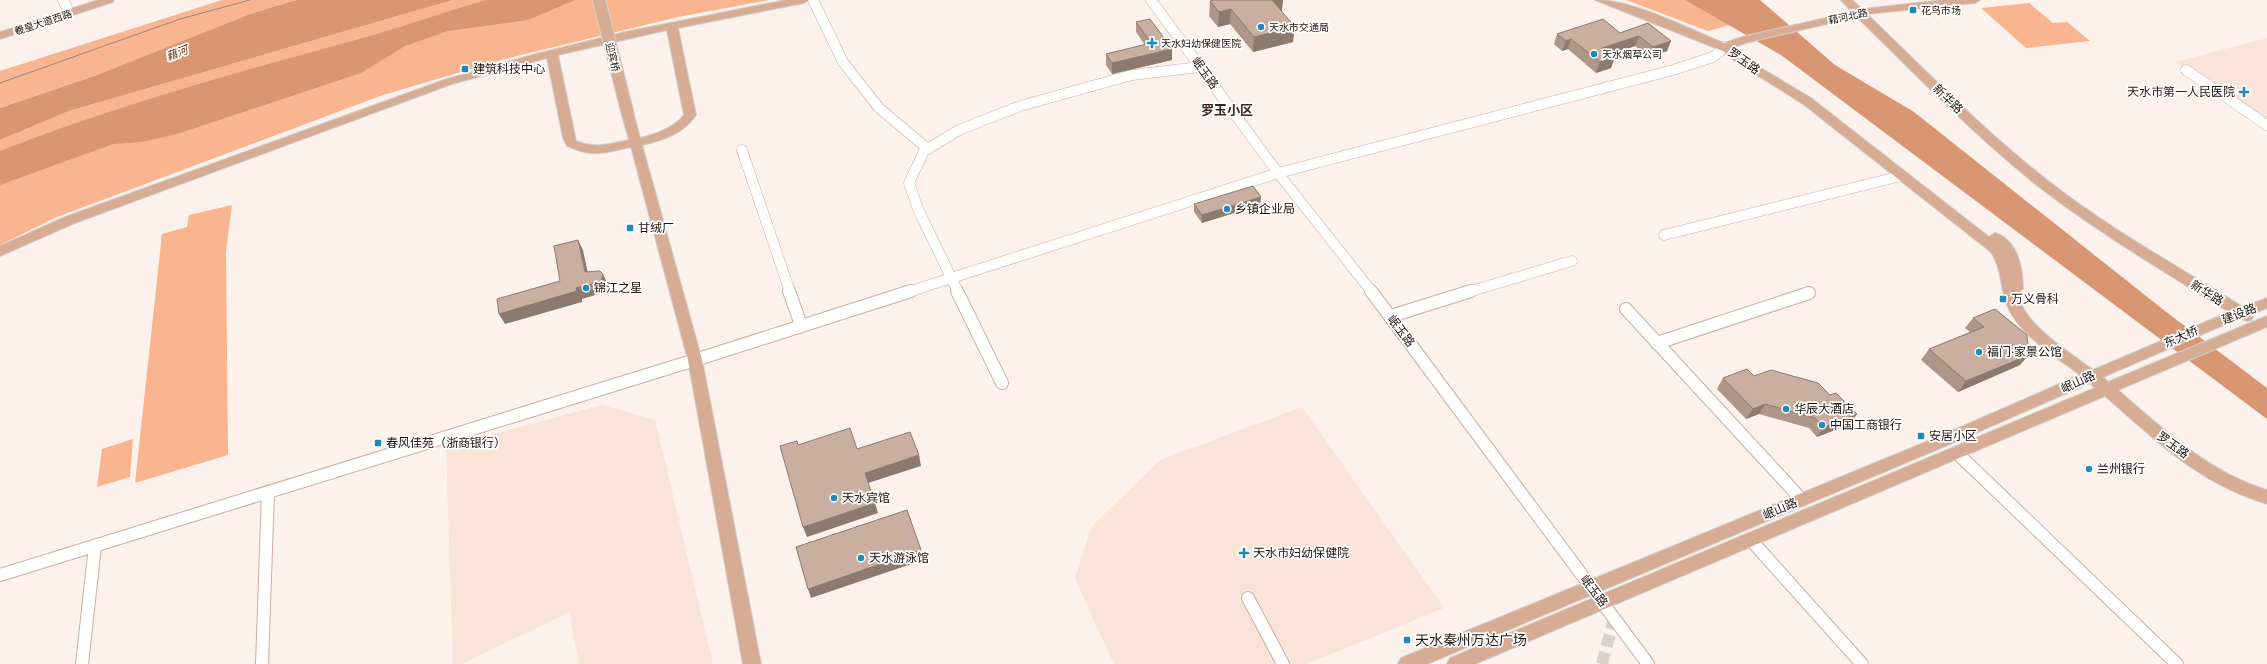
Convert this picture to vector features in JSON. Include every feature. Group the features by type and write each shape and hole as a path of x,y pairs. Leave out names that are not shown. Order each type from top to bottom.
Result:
{"main road":[{"name":"羲皇大道西路","path":"0,30 65,4 92,0"},
{"name":"羲皇大道西路","path":"0,36 109,0"},
{"name":"迎宾桥","path":"599,0 635,142 695,360 752,664"},
{"path":"0,251 70,220 448,82 500,66 672,26 804,0"},
{"path":"1600,0 1625,7 1725,47"},
{"name":"新华路","path":"1846,0 1860,7 1987,137 2044,184 2113,233 2265,324"},
{"name":"藉河北路","path":"1725,47 1742,36 1860,7 1926,0"},
{"name":"藉河北路","path":"1860,7 1975,0"},
{"path":"552,54 569,138 572,144 578,148 598,150 635,142 675,131 683,126 690,115 672,26"},
{"name":"罗玉路","path":"1725,47 1740,60 1807,102 1996,250 2005,264 2010,295 2019,314 2057,351 2091,376"},
{"name":"罗玉路","path":"1725,47 1776,74 1813,100 2006,247 2016,261 2016,290 2025,309 2091,376 2148,427 2220,479 2251,493 2267,497"},
{"name":"建设路","path":"2211,324 2267,303"},
{"name":"东大桥","path":"2152,350 2211,324"},
{"name":"建设路","path":"2228,338 2265,324"},
{"name":"东大桥","path":"2107,390 2228,338"},
{"name":"岷山路","path":"1407,664 1802,500 2152,350"},
{"name":"岷山路","path":"1456,664 2107,390"}],"street":[{"path":"813,0 843,62 879,108 928,149"},
{"name":"岷玉路","path":"1151,0 1278,173 1391,316 1648,664"},
{"path":"0,575 695,360 1278,173 1673,70 1713,57 1725,47"},
{"path":"1002,382 918,209 909,183 924,152 959,130 1020,106 1132,75 1200,67"},
{"path":"2186,70 2267,125"},
{"path":"742,150 801,325"},
{"path":"1664,235 1901,176"},
{"path":"1391,316 1527,273 1572,261"},
{"path":"1658,343 1809,293"},
{"path":"1626,309 1802,500"},
{"path":"1957,453 2177,664"},
{"path":"262,664 268,492"},
{"path":"1751,540 1862,664"},
{"path":"82,664 95,546"},
{"path":"1248,598 1283,664"}],"shaded area":[{"path":"222,0 296,0 250,14 97,75 0,108 0,71"},
{"path":"453,0 769,0 678,17 505,59 383,95 57,217 0,245 0,140 69,111"},
{"path":"1626,0 1685,0 1730,25 1708,31"},
{"path":"2029,3 2053,23 2067,22 2090,41 2026,48 1981,8"},
{"name":"天水市第一人民医院","path":"2267,38 2267,122 2175,62"},
{"path":"232,205 226,252 228,455 135,483 162,234 187,227 189,215"},
{"path":"602,405 655,420 713,664 579,664 569,612 462,664 453,664 446,447"},
{"name":"天水市妇幼保健院","path":"1302,407 1444,608 1307,664 1114,664 1075,579 1092,526 1160,460"},
{"path":"133,439 130,477 97,487 102,449"}],"water":[{"name":"藉河","path":"296,0 453,0 69,111 0,140 0,108 97,75 250,14"},
{"path":"486,0 575,0 528,20 448,31 405,46 361,73 177,134 142,142 113,144 0,185 0,151 137,103 230,75 385,32"},
{"path":"1685,0 1760,0 1835,65 1914,112 2165,311 2267,388 2267,419 1781,55"}],"building":[{"path":"1272,0 1295,27 1254,37 1231,9 1219,12 1210,1"},
{"path":"1150,19 1172,49 1112,63 1106,54 1151,43 1136,22"},
{"path":"1603,19 1620,33 1648,23 1671,41 1653,47 1639,36 1602,48 1615,57 1600,62 1571,39 1566,41 1557,34"},
{"path":"1253,186 1261,197 1202,215 1194,204"},
{"path":"578,240 585,272 600,271 603,274 602,279 597,283 576,288 577,291 499,314 497,299 560,281 554,246"},
{"name":"福门·家景公馆","path":"1995,309 2027,335 2029,355 1966,381 1929,349 1984,327 1973,318"},
{"path":"1747,369 1754,376 1771,370 1818,383 1830,395 1836,393 1857,414 1824,427 1815,418 1765,404 1753,409 1723,378"},
{"name":"天水宾馆","path":"850,428 857,449 910,432 919,455 865,473 875,503 803,527 780,446 797,441 798,445"},
{"name":"天水游泳馆","path":"907,510 921,550 808,589 796,547"}],"tunnel":[{"path":"1602,664 1614,618"}],"tram line":[{"path":"0,83 180,19 250,0"}],"place":[{"name":"花鸟市场","path":"1913,10"},
{"name":"天水市交通局","path":"1261,27"},
{"name":"天水妇幼保健医院","path":"1152,43"},
{"name":"天水烟草公司","path":"1594,54"},
{"name":"建筑科技中心","path":"465,69"},
{"name":"天水市第一人民医院","path":"2244,92"},
{"name":"乡镇企业局","path":"1227,209"},
{"name":"甘绒厂","path":"630,228"},
{"name":"锦江之星","path":"586,288"},
{"name":"万义骨科","path":"2003,299"},
{"name":"福门·家景公馆","path":"1979,352"},
{"name":"华辰大酒店","path":"1786,409"},
{"name":"中国工商银行","path":"1822,425"},
{"name":"安居小区","path":"1921,436"},
{"name":"春风佳苑（浙商银行）","path":"378,443"},
{"name":"兰州银行","path":"2089,469"},
{"name":"天水宾馆","path":"834,498"},
{"name":"天水市妇幼保健院","path":"1244,553"},
{"name":"天水游泳馆","path":"861,558"},
{"name":"天水秦州万达广场","path":"1407,640"}],"district":[{"name":"罗玉小区","path":"1227,110"}]}
